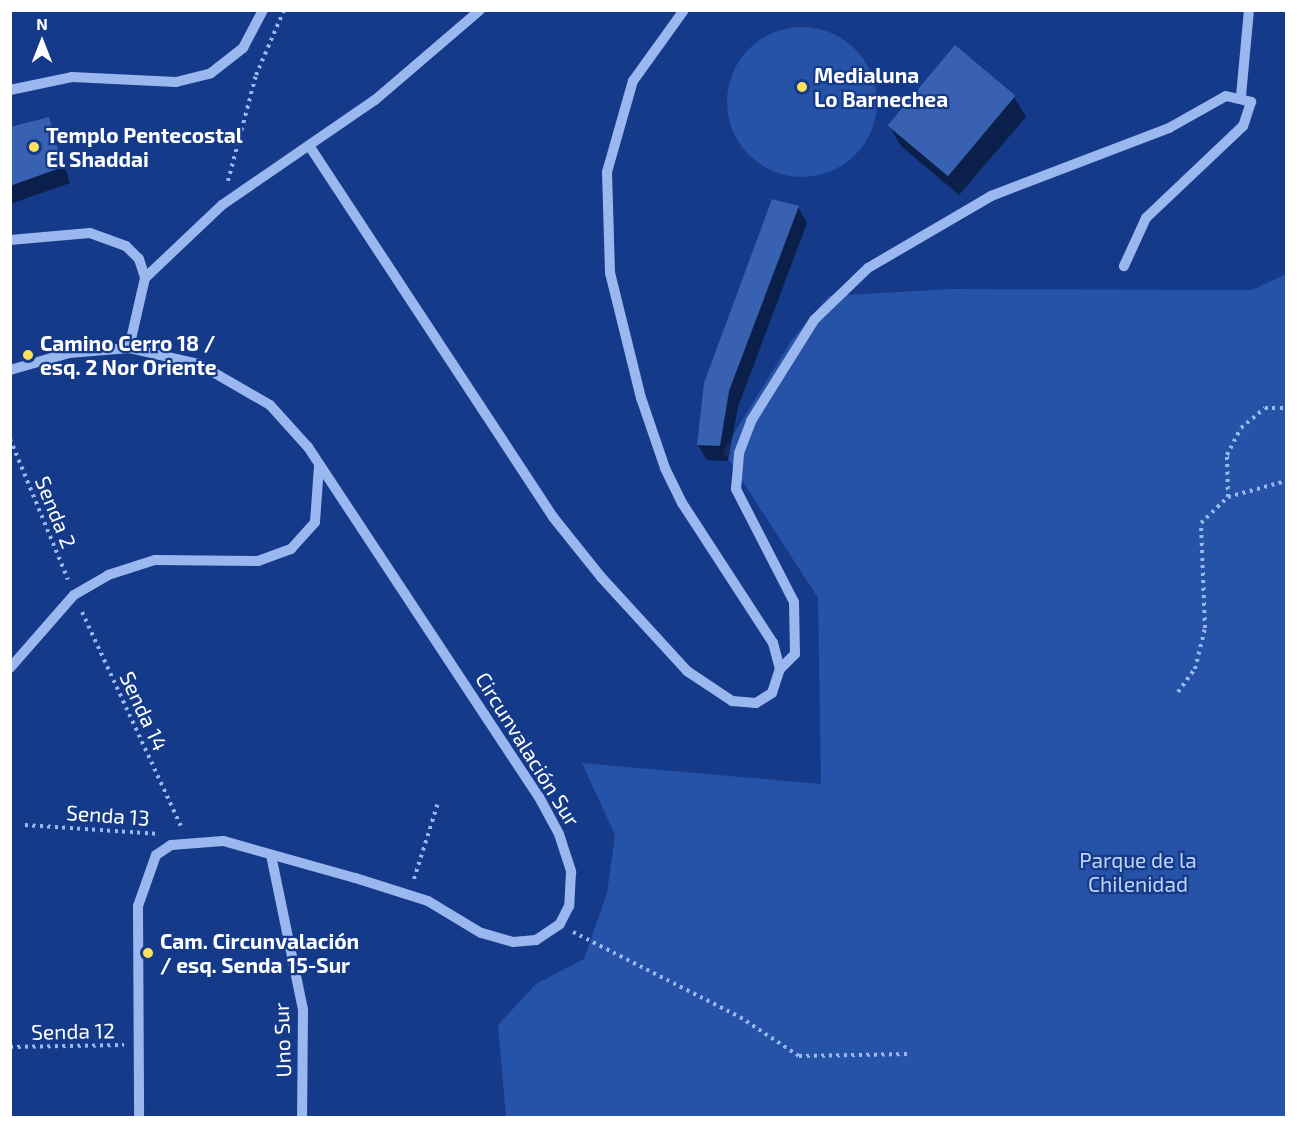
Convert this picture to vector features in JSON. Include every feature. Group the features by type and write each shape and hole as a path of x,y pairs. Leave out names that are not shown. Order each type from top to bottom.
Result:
{"street":[{"path":"10,90 72,77 176,82 211,73 243,48 263,10"},
{"path":"145,278 222,205 310,147 480,10"},
{"path":"684,10 633,81 607,172 610,273 640,398 665,468 682,503 773,643 780,669"},
{"path":"1241,96 1249,10"},
{"path":"310,147 553,517 601,577 687,671 732,701 756,703 772,693 780,669 795,654 794,602 736,489 740,453 751,421 814,320 868,268 960,212 1169,128 1226,96 1241,96 1251,102 1243,126 1146,218 1124,266"},
{"path":"10,240 90,233 108,238 139,260 145,278 129,348"},
{"name":"Circunvalación Sur","path":"10,370 69,353 129,348 199,364 246,387 284,418 319,463 550,815 572,878 569,906 560,924"},
{"path":"10,668 74,595 108,575 155,560 250,561 282,554 315,522 319,463"},
{"path":"139,1118 134,968 144,878 156,855 187,840 223,841 409,894 502,941 536,940 560,924"},
{"name":"Uno Sur","path":"271,855 303,1010 302,1118"}],"path":[{"path":"222,205 256,75 284,10"},
{"path":"1228,497 1227,455 1241,428 1265,408 1287,408"},
{"name":"Senda 2","path":"10,440 74,595"},
{"path":"1178,692 1195,669 1205,628 1201,523 1228,497 1287,480"},
{"name":"Senda 14","path":"74,595 187,840"},
{"path":"409,894 438,803"},
{"name":"Senda 13","path":"25,825 142,830 187,840"},
{"path":"560,924 740,1017 799,1056 910,1054"},
{"name":"Senda 12","path":"10,1047 136,1044"}],"green space":[{"name":"Medialuna Lo Barnechea","path":"802,27 831,33 855,49 871,73 877,102 871,131 855,155 831,171 802,177 773,171 749,155 733,131 727,102 733,73 749,49 773,33"},
{"name":"Parque de la Chilenidad","path":"1286,274 1286,1117 506,1117 498,1025 536,984 584,959 607,893 615,835 582,763 821,784 818,598 723,451 793,338 829,296 950,289 1252,290"}],"building":[{"path":"955,45 1016,96 948,176 888,125"},
{"name":"Templo Pentecostal El Shaddai","path":"49,117 63,167 10,186 10,127"},
{"path":"772,199 799,206 729,391 720,446 697,445 704,383"}],"place":[{"name":"Medialuna Lo Barnechea","path":"802,87"},
{"name":"Templo Pentecostal El Shaddai","path":"34,147"},
{"name":"Camino Cerro 18 / esq. 2 Nor Oriente","path":"28,355"},
{"name":"Cam. Circunvalación / esq. Senda 15-Sur","path":"148,953"}]}
